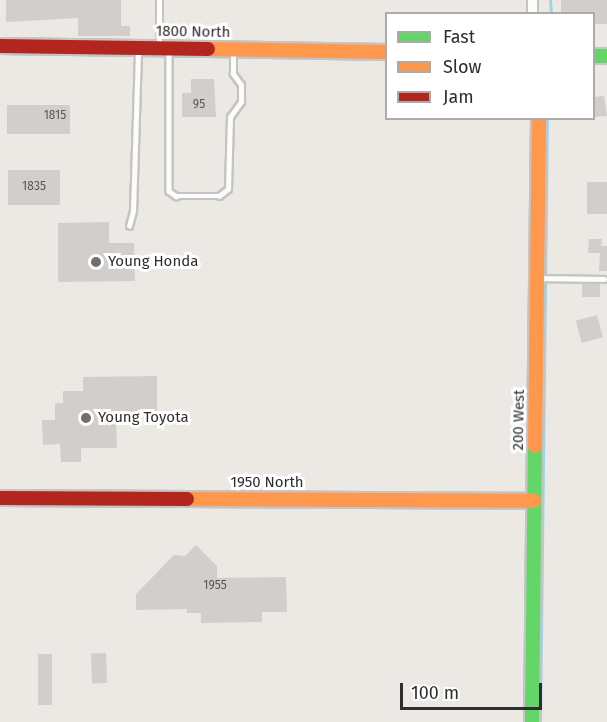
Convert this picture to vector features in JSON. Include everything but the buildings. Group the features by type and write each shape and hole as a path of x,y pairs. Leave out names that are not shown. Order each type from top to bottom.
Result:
{"street":[{"name":"1800 North","path":"0,46 385,52"},
{"name":"200 West","path":"532,722 534,501 544,278 539,120"},
{"name":"1950 North","path":"0,498 534,501"}],"lane":[{"path":"159,0 164,48 169,191 176,196 219,196 228,189 230,117 241,102 241,85 233,74 233,49"},
{"path":"129,226 134,211 138,48"},
{"path":"544,278 604,279"}],"waterway":[{"path":"550,0 551,12"},
{"path":"540,722 547,120"}],"traffic: fast":[{"path":"595,56 607,56"},
{"path":"532,722 535,446"}],"traffic: slow":[{"path":"208,49 385,52"},
{"path":"535,446 539,120"},
{"path":"187,499 534,501"}],"traffic: jam":[{"path":"0,46 208,49"},
{"path":"0,498 187,499"}],"place":[{"name":"Young Honda","path":"96,262"},
{"name":"Young Toyota","path":"86,418"}]}
